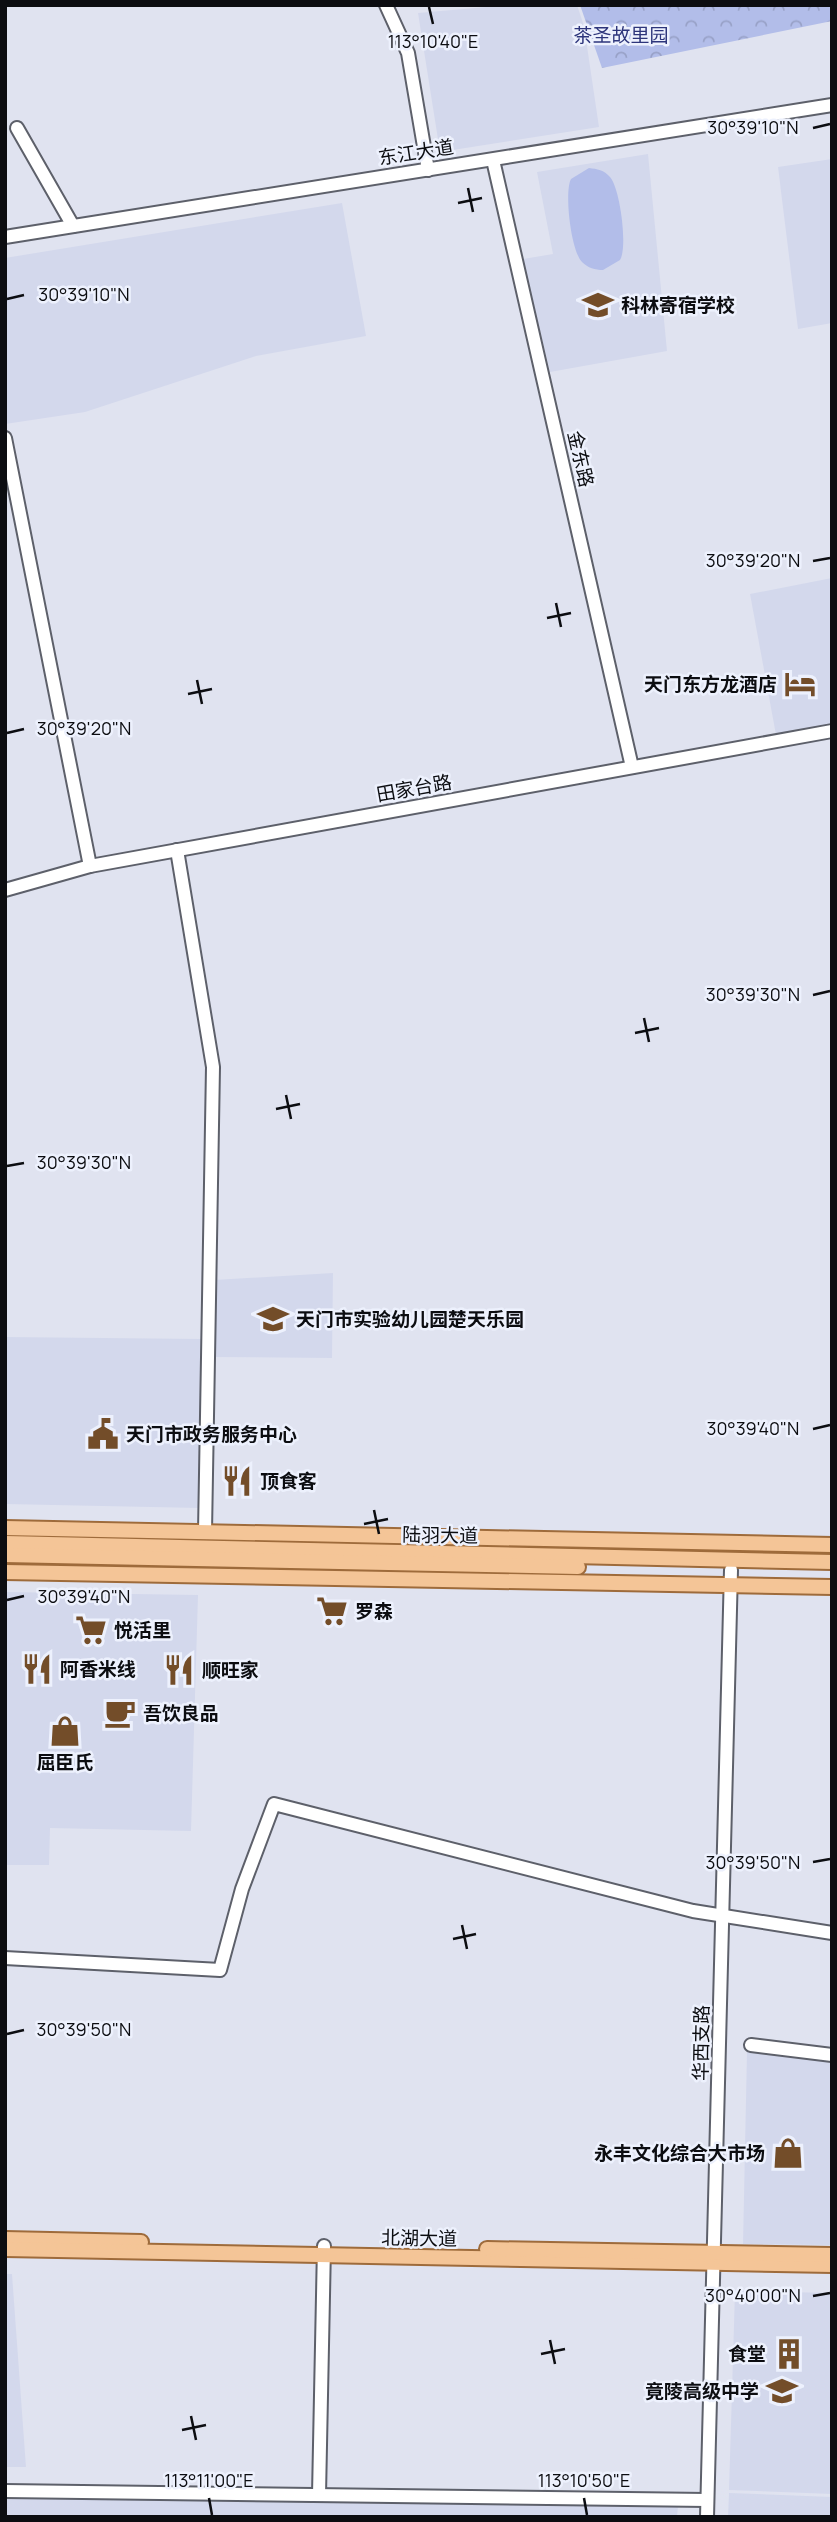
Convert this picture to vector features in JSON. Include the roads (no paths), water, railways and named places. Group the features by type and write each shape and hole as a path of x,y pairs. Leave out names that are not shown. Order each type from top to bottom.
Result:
{"main road":[{"path":"5,1528 832,1545"},
{"name":"陆羽大道","path":"5,1543 832,1562"},
{"name":"陆羽大道","path":"5,1555 832,1572"},
{"path":"5,1572 832,1587"},
{"name":"北湖大道","path":"5,2239 324,2251"},
{"name":"北湖大道","path":"5,2249 715,2258 832,2265"},
{"name":"北湖大道","path":"715,2258 832,2255"}],"street":[{"path":"386,5 408,53 428,170"},
{"name":"东江大道","path":"5,237 832,105"},
{"path":"17,128 73,226"},
{"name":"金东路","path":"493,160 632,767"},
{"path":"5,438 90,866"},
{"name":"田家台路","path":"5,890 90,866 832,731"},
{"path":"177,850 213,1067 205,1532"},
{"name":"华西支路","path":"707,2517 731,1570"},
{"path":"5,1958 220,1970 242,1889 274,1804 723,1917 832,1933"},
{"path":"751,2045 832,2056"},
{"path":"319,2495 324,2251"},
{"path":"5,2491 707,2500"}],"place":[{"name":"科林寄宿学校","path":"598,305"},
{"name":"天门东方龙酒店","path":"800,684"},
{"name":"天门市实验幼儿园楚天乐园","path":"273,1319"},
{"name":"天门市政务服务中心","path":"103,1434"},
{"name":"顶食客","path":"237,1481"},
{"name":"罗森","path":"332,1611"},
{"name":"悦活里","path":"91,1630"},
{"name":"阿香米线","path":"37,1669"},
{"name":"顺旺家","path":"179,1670"},
{"name":"吾饮良品","path":"120,1713"},
{"name":"屈臣氏","path":"65,1731"},
{"name":"永丰文化综合大市场","path":"788,2153"},
{"name":"食堂","path":"789,2354"},
{"name":"竟陵高级中学","path":"782,2391"}],"park label":[{"name":"茶圣故里园","path":"621,35"}]}
